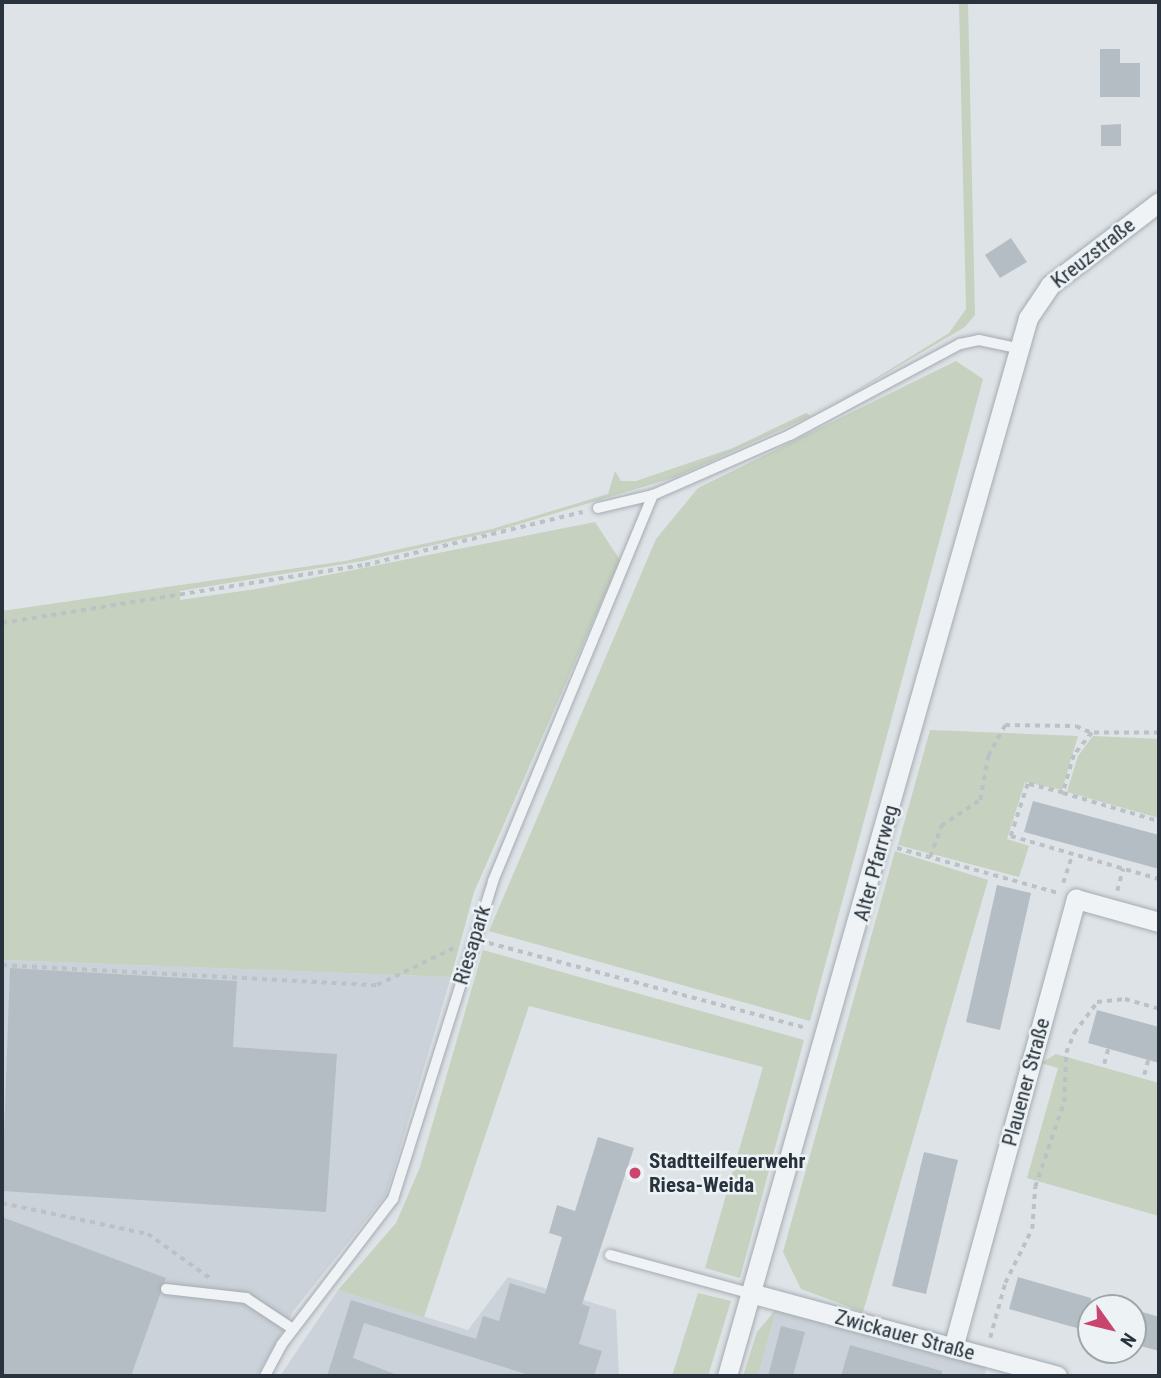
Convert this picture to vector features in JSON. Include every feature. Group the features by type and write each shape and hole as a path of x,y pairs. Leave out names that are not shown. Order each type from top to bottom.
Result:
{"street":[{"name":"Kreuzstraße","path":"1017,348 1050,285 1159,202"},
{"name":"Alter Pfarrweg","path":"727,1376 754,1294 828,1034 1017,348"},
{"path":"1068,896 1159,922"},
{"name":"Plauener Straße","path":"953,1348 1068,896"},
{"name":"Zwickauer Straße","path":"754,1294 1057,1376"}],"lane":[{"path":"598,508 653,495 790,435 960,344 979,340 1017,348"},
{"name":"Riesapark","path":"265,1376 293,1329 394,1199 473,939 653,495"},
{"path":"610,1255 754,1294"},
{"path":"166,1289 246,1298 293,1329"}],"path":[{"path":"2,623 365,565 598,508"},
{"path":"930,857 941,827 981,800 988,756 1005,725 1076,726 1092,733 1159,733"},
{"path":"1063,793 1074,755 1092,733"},
{"path":"1159,821 1028,784 1011,836 1159,879"},
{"path":"881,844 1068,896 1072,855"},
{"path":"2,965 377,985 473,939 828,1034"},
{"path":"984,1356 1005,1283 1032,1229 1035,1187 1064,1102 1066,1053 1074,1033 1097,1002 1125,999 1159,1009"},
{"path":"1104,1063 1108,1049"},
{"path":"1144,1074 1148,1060"},
{"path":"2,1203 148,1234 211,1280 215,1293"}],"shaded area":[{"path":"2,960 451,977 386,1195 294,1310 257,1376 2,1376"},
{"path":"508,1277 616,1310 619,1376 280,1376 338,1290 468,1330"},
{"path":"777,1308 987,1367 984,1376 758,1376"}],"green space":[{"path":"959,2 968,2 975,315 965,327 839,401 949,333 966,309"},
{"path":"956,361 983,379 810,1021 489,931 656,539 698,488"},
{"path":"806,413 811,416 676,477 496,531 363,561 180,591 180,600 262,588 595,522 620,560 474,892 451,977 2,960 2,611 345,561 492,529 608,494 615,471 621,481 636,481 733,448"},
{"path":"930,730 1078,736 1062,790 1025,782 1007,839 1029,846 1019,877 898,845"},
{"path":"1093,736 1159,739 1159,818 1067,792 1078,756"},
{"path":"895,851 988,880 863,1312 801,1289 783,1252"},
{"path":"483,950 804,1040 740,1278 705,1268 763,1067 529,1006 424,1317 338,1290 396,1223 420,1167"},
{"path":"1056,1054 1159,1083 1159,1216 1027,1178 1058,1068 1041,1063"},
{"path":"698,1293 731,1301 708,1376 672,1376"},
{"path":"777,1308 758,1376 743,1376 757,1332"}],"building":[{"path":"1100,49 1120,49 1120,63 1140,63 1140,97 1100,97"},
{"path":"1121,124 1121,146 1101,146 1101,125"},
{"path":"1011,238 1027,262 1000,278 985,255"},
{"path":"1033,801 1159,835 1159,869 1024,832"},
{"path":"997,885 1031,893 1000,1030 966,1022"},
{"path":"10,968 237,981 233,1047 337,1054 326,1212 2,1191"},
{"path":"1097,1010 1159,1027 1159,1063 1088,1043"},
{"path":"598,1137 634,1148 582,1304 590,1307 579,1344 602,1351 594,1376 532,1376 364,1323 353,1358 400,1376 327,1376 351,1300 476,1339 483,1316 499,1321 510,1283 545,1294 562,1237 549,1233 557,1205 575,1211"},
{"path":"924,1152 958,1160 926,1294 892,1286"},
{"path":"2,1217 166,1278 131,1376 2,1376"},
{"path":"1018,1277 1077,1294 1077,1328 1009,1309"},
{"path":"1147,1313 1159,1317 1159,1351 1147,1348"},
{"path":"781,1326 805,1332 793,1376 768,1376"},
{"path":"850,1345 942,1371 942,1376 841,1376"}],"place":[{"name":"Stadtteilfeuerwehr Riesa-Weida","path":"635,1173"}]}
